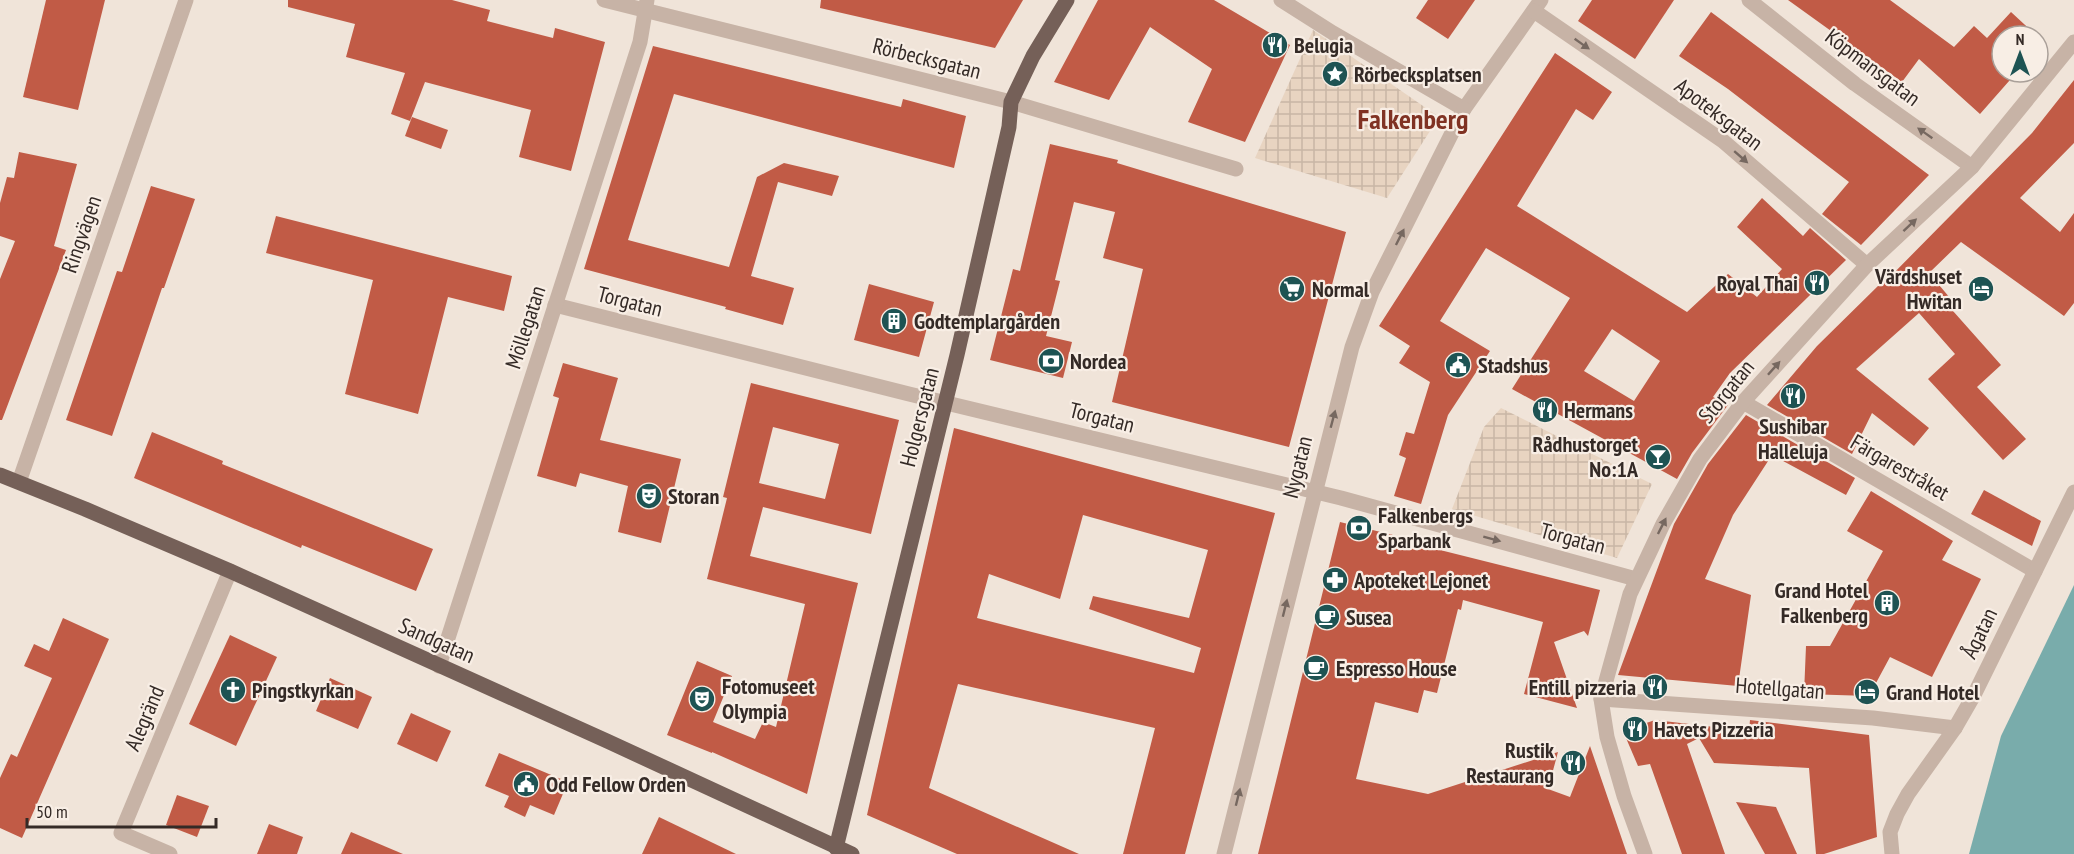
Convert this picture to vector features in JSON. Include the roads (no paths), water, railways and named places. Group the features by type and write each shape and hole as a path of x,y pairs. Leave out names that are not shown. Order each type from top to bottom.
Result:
{"main road":[{"name":"Holgersgatan","path":"836,851 945,403 1009,127 1011,102 1034,56 1067,0"},
{"name":"Sandgatan","path":"0,475 86,508 230,572 616,746 836,851 852,854"}],"street":[{"name":"Ringvägen","path":"19,482 186,0"},
{"name":"Rörbecksgatan","path":"604,0 646,5 1011,102 1236,169"},
{"path":"1281,0 1464,110"},
{"name":"Köpmansgatan","path":"1749,0 1855,84 1972,167"},
{"name":"Möllegatan","path":"440,666 640,42 646,5"},
{"name":"Nygatan","path":"1224,854 1352,346 1372,292 1464,110 1538,5"},
{"name":"Apoteksgatan","path":"1538,5 1723,141 1867,265"},
{"name":"Storgatan","path":"1644,854 1623,796 1610,747 1601,699 1620,626 1636,579 1663,524 1700,459 1743,402 1867,265 1972,167 2074,42"},
{"name":"Torgatan","path":"555,305 945,403 1314,491 1636,579"},
{"name":"Färgarestråket","path":"1743,402 2035,572"},
{"name":"Ågatan","path":"1892,854 1890,832 1897,814 1908,794 1955,728 1974,695 2074,492"},
{"name":"Alegränd","path":"170,854 121,832 230,572"},
{"name":"Hotellgatan","path":"1601,699 1873,718 1955,728"}],"water":[{"path":"2074,585 2074,854 1969,854 2001,736"}],"place":[{"name":"Belugia","path":"1275,45"},
{"name":"Rörbecksplatsen","path":"1335,74"},
{"name":"Royal Thai","path":"1817,283"},
{"name":"Normal","path":"1292,289"},
{"name":"Värdshuset Hwitan","path":"1981,289"},
{"name":"Godtemplargården","path":"894,321"},
{"name":"Nordea","path":"1051,361"},
{"name":"Stadshus","path":"1458,365"},
{"name":"Sushibar Halleluja","path":"1793,396"},
{"name":"Hermans","path":"1545,410"},
{"name":"Rådhustorget No:1A","path":"1658,457"},
{"name":"Storan","path":"649,496"},
{"name":"Falkenbergs Sparbank","path":"1359,528"},
{"name":"Apoteket Lejonet","path":"1335,580"},
{"name":"Grand Hotel Falkenberg","path":"1887,603"},
{"name":"Susea","path":"1327,617"},
{"name":"Espresso House","path":"1316,668"},
{"name":"Entill pizzeria","path":"1655,687"},
{"name":"Pingstkyrkan","path":"233,690"},
{"name":"Grand Hotel","path":"1867,692"},
{"name":"Fotomuseet Olympia","path":"702,699"},
{"name":"Havets Pizzeria","path":"1635,729"},
{"name":"Rustik Restaurang","path":"1573,763"},
{"name":"Odd Fellow Orden","path":"526,784"}],"district":[{"name":"Falkenberg","path":"1413,118"}]}
